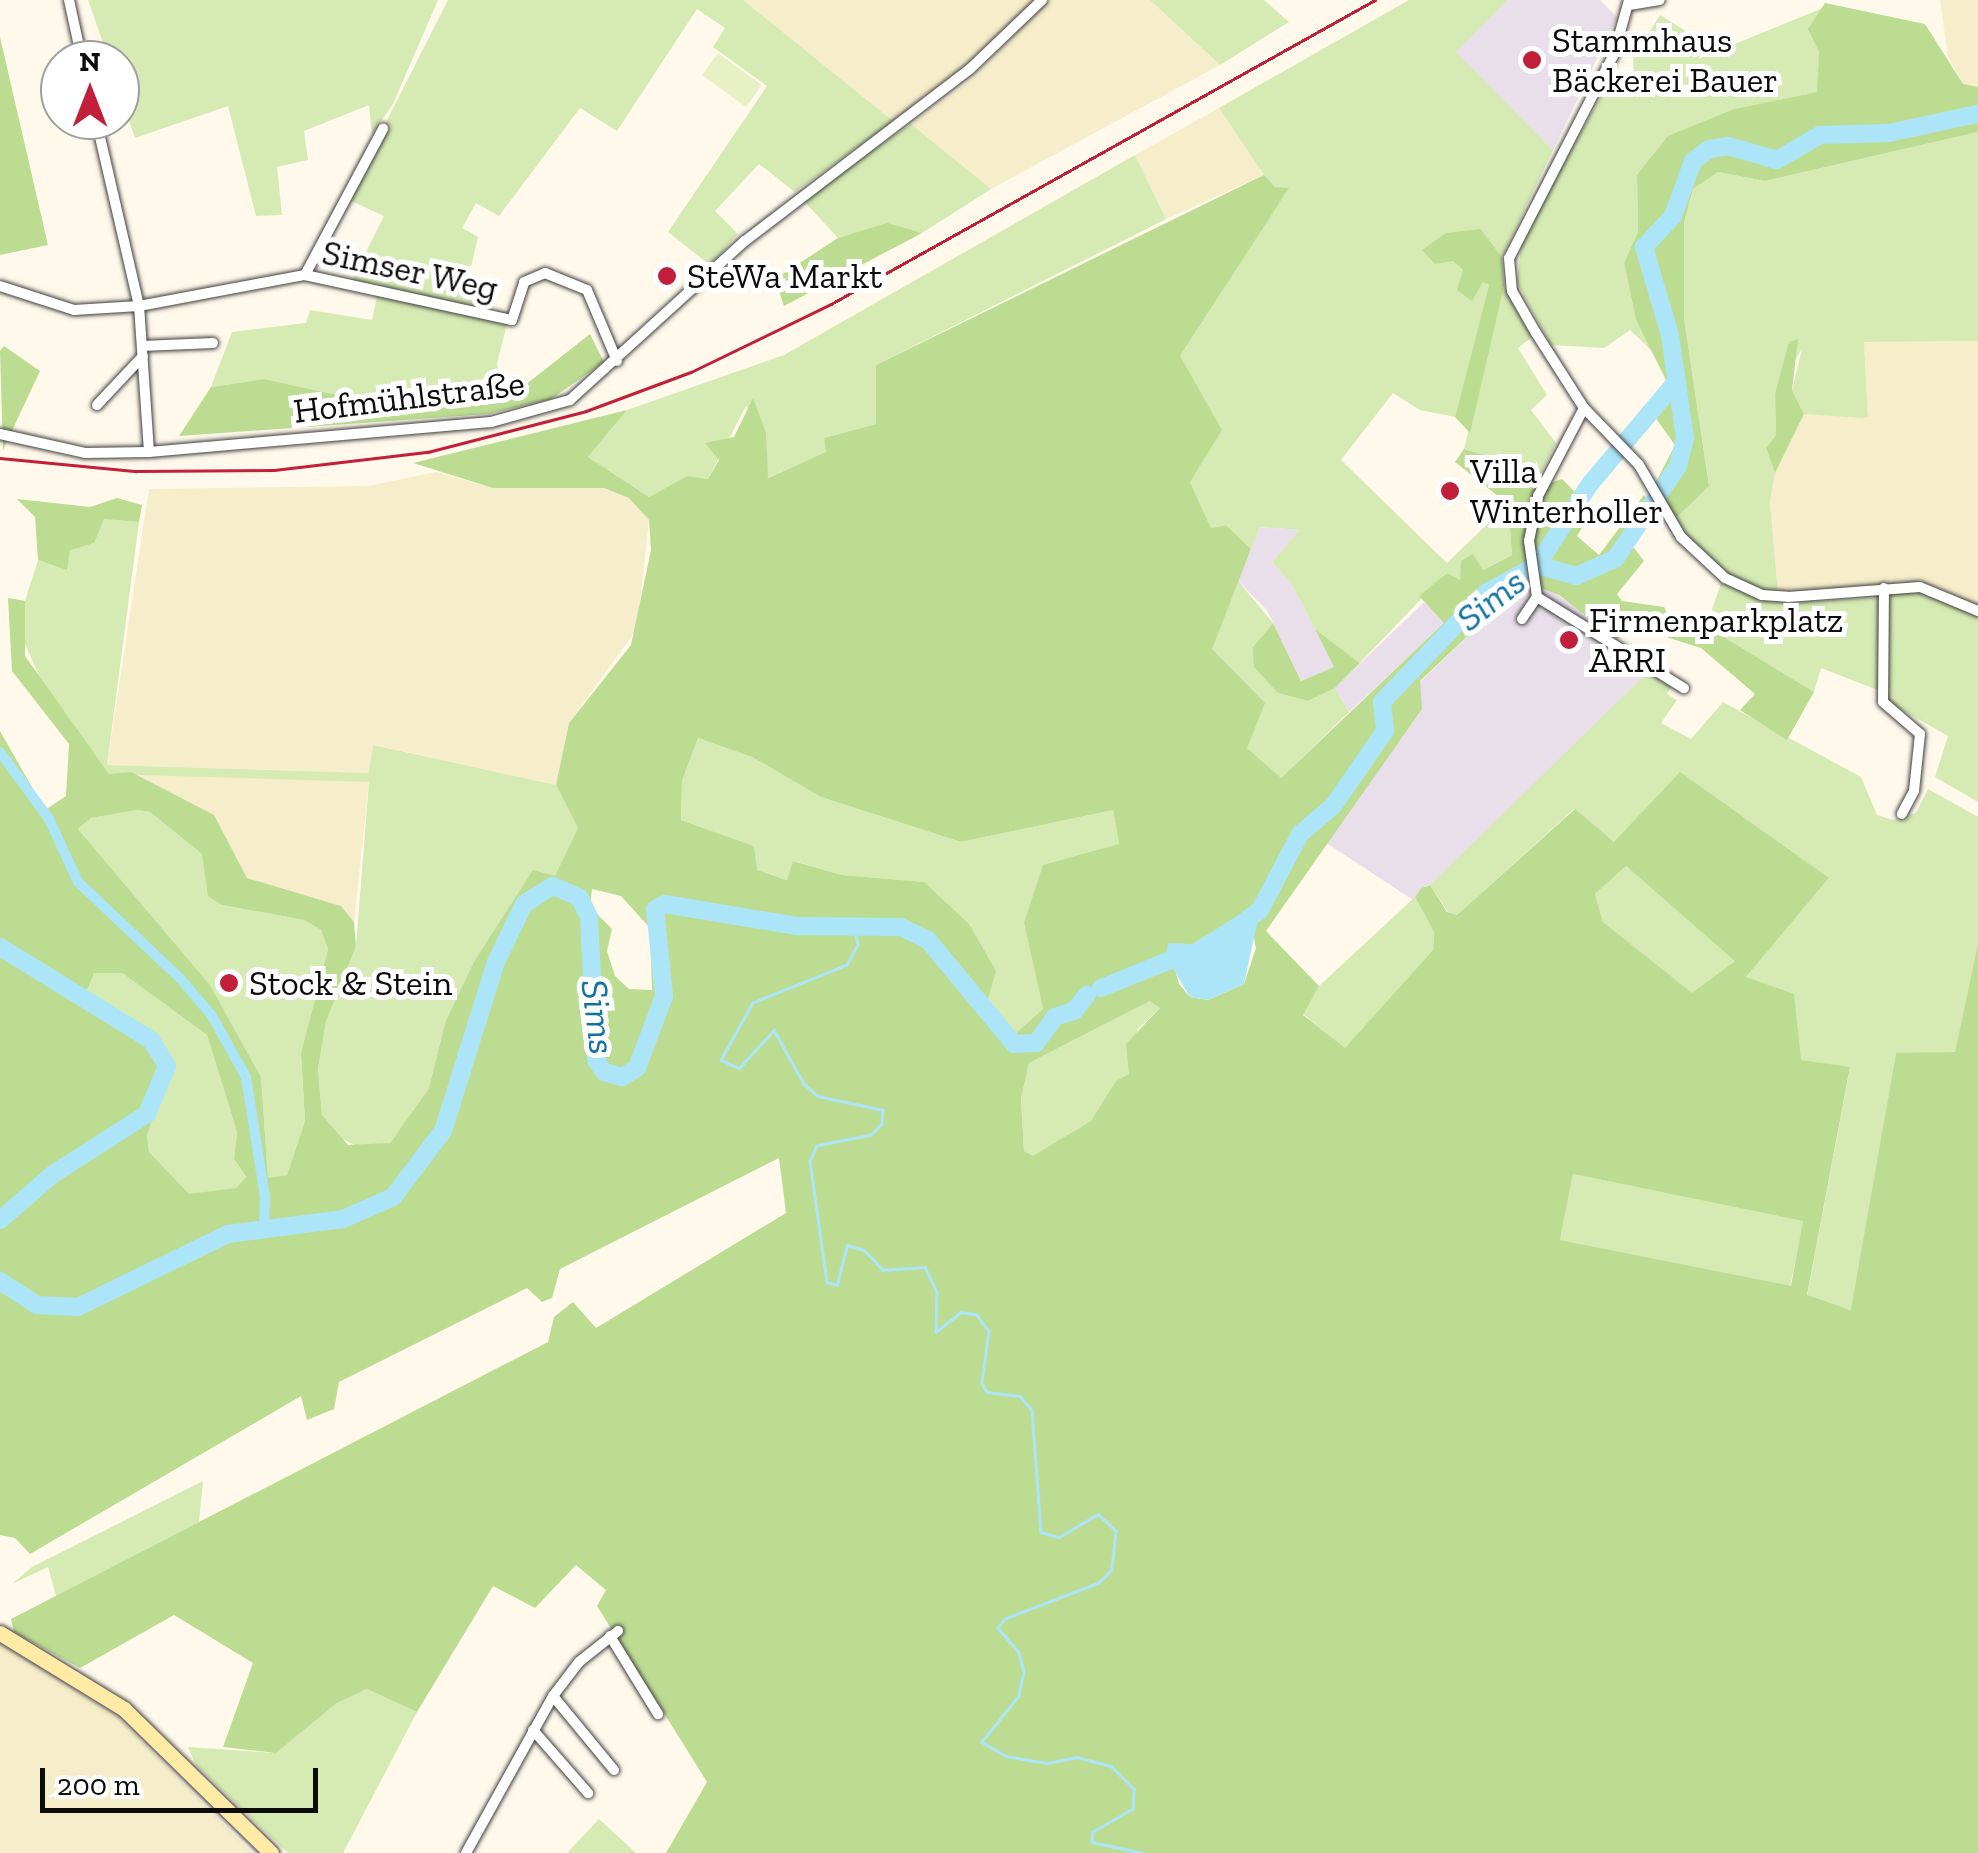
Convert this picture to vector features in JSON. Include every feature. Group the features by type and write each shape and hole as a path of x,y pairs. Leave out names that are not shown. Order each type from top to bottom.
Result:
{"street":[{"path":"68,0 77,40"},
{"name":"Hofmühlstraße","path":"1,436 85,452 149,452 491,422 570,400 617,362 745,242 956,80 1042,0"},
{"path":"1660,0 1629,2 1614,54 1508,258 1512,291 1584,408 1626,451 1702,564 1762,595 1920,587 1978,612"},
{"path":"305,275 383,128"},
{"path":"101,140 138,306 149,452"},
{"name":"Simser Weg","path":"0,286 74,310 138,306 305,275 512,320 524,282 552,274 591,295 617,362"},
{"path":"97,405 143,351 213,343"},
{"path":"1522,619 1537,597 1531,560 1538,496 1584,408"},
{"path":"1884,588 1883,702 1920,728 1914,791 1902,814"},
{"path":"1537,597 1684,688"},
{"path":"0,1633 124,1709 271,1853"},
{"path":"466,1853 553,1696 614,1634 658,1714"},
{"path":"553,1696 614,1770"},
{"path":"533,1730 588,1793"}],"shaded area":[{"path":"743,0 1037,0 957,75 893,121"},
{"path":"1049,0 1150,0 1220,65 991,189 911,124 970,81"},
{"path":"1508,0 1600,0 1617,17 1553,150 1455,52"},
{"path":"1940,0 1978,0 1978,87 1963,85 1948,56"},
{"path":"1219,108 1264,175 1166,219 1135,155"},
{"path":"1978,341 1978,608 1923,585 1778,593 1770,502 1775,473 1804,414 1868,416 1864,342"},
{"path":"436,472 493,488 603,488 629,498 649,520 637,629 569,723 556,785 374,745 370,773 107,765 149,489 368,486"},
{"path":"1260,527 1301,530 1272,562 1291,583 1335,667 1301,681 1267,610 1238,581"},
{"path":"1525,582 1544,586 1587,615 1648,672 1441,880 1421,888 1413,900 1325,842 1420,682"},
{"path":"1424,602 1445,623 1349,712 1335,688"},
{"path":"131,772 369,782 354,922 341,906 247,878 213,815"},
{"path":"0,1643 116,1715 252,1853 0,1853"}],"green space":[{"path":"88,0 438,0 393,104 372,134 369,105 304,131 308,160 277,167 282,215 256,216 228,106 140,136 140,40 102,40"},
{"path":"448,0 743,0 893,121 795,192 759,164 715,211 738,234 710,265 668,232 767,86 713,47 725,28 697,9 617,131 580,108 499,216 476,203 462,228 478,237 469,275 488,281 482,310 352,280 384,216 347,199"},
{"path":"1150,0 1264,0 1289,22 1220,65"},
{"path":"1409,0 1508,0 1456,52 1553,150 1502,257 1481,229 1453,261 1464,270 1472,300 1483,282 1489,285 1455,417 1420,410 1393,393 1341,460 1447,563 1508,504 1512,555 1461,581 1446,573 1360,663 1315,629 1291,583 1272,562 1300,530 1260,527 1251,549 1226,525 1211,528 1190,482 1180,356 1288,189 1275,187 1264,175 1219,108"},
{"path":"1825,3 1925,24 1963,84 1978,87 1978,132 1765,181 1718,172 1693,189 1684,223 1684,318 1709,486 1674,520 1655,484 1675,445 1649,409 1669,386 1636,320 1624,263 1638,232 1637,175 1668,136 1734,109 1817,92 1819,52 1808,29"},
{"path":"1823,8 1809,29 1819,52 1818,92 1734,109 1637,175 1638,232 1624,263 1636,320 1653,352 1630,330 1604,348 1551,345 1517,283 1522,237 1610,81 1634,74 1633,58 1660,15 1708,45 1698,59"},
{"path":"0,37 48,245 0,255"},
{"path":"718,53 762,85 746,107 702,75"},
{"path":"911,124 991,189 922,233 887,224 838,238 802,199"},
{"path":"1978,132 1978,341 1864,342 1868,417 1863,418 1804,414 1792,390 1802,349 1775,394 1776,435 1766,448 1775,473 1770,502 1778,593 1733,580 1704,561 1674,520 1709,485 1684,318 1684,223 1693,189 1718,172 1765,181"},
{"path":"1135,155 1166,219 876,365 876,424 824,438 827,452 767,478 766,433 746,406 708,479 687,476 649,497 588,457 627,410 784,355"},
{"path":"1264,175 1275,187 1289,188 1180,356 1222,430 1190,482 1211,528 1226,525 1251,549 1212,649 1265,703 1247,748 1281,778 1444,623 1419,596 1447,573 1460,580 1461,561 1473,554 1483,570 1512,555 1508,504 1455,462 1464,449 1518,465 1533,489 1562,479 1593,510 1577,536 1599,555 1644,495 1656,511 1631,544 1644,561 1617,594 1622,601 1664,607 1672,622 1706,638 1712,630 1814,692 1787,740 1740,710 1755,694 1701,648 1666,637 1643,618 1617,640 1559,595 1525,582 1420,681 1422,709 1266,931 1319,986 1303,1015 1345,1048 1433,950 1434,932 1415,897 1421,888 1430,885 1447,912 1457,915 1575,809 1614,842 1680,772 1829,878 1746,977 1794,994 1801,1060 1850,1067 1807,1295 1851,1310 1896,1053 1955,1052 1978,943 1978,1853 666,1853 707,1782 597,1606 606,1590 576,1565 535,1608 493,1586 417,1712 367,1689 337,1703 276,1753 223,1747 253,1663 174,1615 80,1668 14,1632 11,1619 548,1342 554,1317 573,1302 596,1328 786,1213 779,1158 560,1269 552,1298 542,1302 527,1288 339,1382 334,1409 307,1420 301,1396 30,1554 15,1538 0,1535 0,731 45,810 66,796 69,744 12,671 8,598 25,601 25,656 109,774 131,772 214,815 247,878 341,906 354,922 356,946 326,1022 318,1069 322,1115 348,1145 390,1143 429,1088 445,1023 474,962 533,870 555,876 578,828 556,785 569,723 631,645 651,550 649,520 629,498 604,488 493,488 413,463 627,410 588,457 649,497 687,476 708,479 719,460 705,443 734,437 753,398 766,433 768,478 826,452 824,438 876,424 876,365","holes":["698,738 752,757 821,797 961,842 1113,810 1119,844 1043,865 1024,923 1043,1009 1008,1040 984,1013 996,971 969,924 924,882 842,875 793,861 787,880 757,870 754,846 681,820 682,781","137,810 150,812 202,854 208,896 222,905 304,920 321,930 328,949 301,1053 305,1121 287,1175 268,1178 261,1077 210,985 78,829 91,818","1626,866 1735,961 1692,993 1603,922 1595,894","592,889 621,896 650,928 652,990 629,989 615,976 607,951 612,929 590,907","1248,910 1256,948 1244,984 1208,1000 1190,997 1179,984 1168,944 1193,944","94,973 122,973 207,1035 237,1132 234,1159 246,1177 236,1188 189,1194 149,1152 147,1135 172,1063 153,1034 86,992","1150,1001 1160,1008 1126,1044 1129,1074 1116,1081 1091,1121 1033,1156 1024,1151 1021,1099 1029,1063","1573,1174 1803,1221 1791,1286 1560,1240"]},
{"path":"887,223 922,233 784,306 775,279 838,238"},
{"path":"1481,229 1502,257 1504,286 1470,433 1455,417 1489,285 1483,282 1472,301 1457,290 1463,270 1453,261 1435,264 1422,250 1446,233"},
{"path":"1504,286 1533,336 1518,348 1547,395 1531,410 1556,443 1533,489 1518,465 1464,449"},
{"path":"378,292 507,323 497,364 506,400 461,407 347,397 264,379 211,387 232,332 306,323 310,310 372,320"},
{"path":"590,334 604,362 551,399 488,414 179,436 211,387 264,379 347,397 461,407 506,400"},
{"path":"1798,339 1792,390 1804,414 1775,473 1766,448 1776,435 1775,394 1789,342"},
{"path":"4,346 40,371 3,450 0,351"},
{"path":"117,498 142,505 139,522 104,519 94,543 70,550 67,570 38,560 35,517 17,499 90,507"},
{"path":"105,519 139,522 107,765 369,773 373,745 556,785 578,828 555,877 445,1023 429,1088 390,1143 364,1149 335,1136 322,1115 318,1069 326,1022 356,946 369,782 109,774 44,687 22,637 25,601 38,560 66,569 70,550"},
{"path":"1238,581 1273,623 1253,647 1278,693 1308,701 1335,688 1349,712 1280,779 1247,748 1211,649"},
{"path":"1721,583 1759,599 1791,603 1880,597 1880,691 1821,668 1814,692 1706,627"},
{"path":"1925,592 1978,616 1978,802 1935,777 1948,736 1890,703 1886,693 1886,601 1890,593"},
{"path":"1273,623 1301,681 1334,667 1315,629 1360,663 1335,688 1308,701 1278,693 1254,667 1253,647"},
{"path":"1648,672 1673,684 1667,694 1677,700 1661,723 1691,739 1723,702 1861,777 1877,815 1893,820 1916,813 1928,789 1978,817 1978,943 1955,1053 1896,1053 1852,1310 1807,1296 1850,1068 1800,1060 1746,977 1829,878 1614,842 1574,809 1457,915 1448,912 1430,885"},
{"path":"698,738 752,757 821,797 961,842 1113,810 1119,844 1024,923 1043,1009 1008,1040 984,1014 924,882 842,875 794,861 788,880 756,870 754,846 681,820 682,781"},
{"path":"137,810 150,812 202,854 222,905 304,920 321,930 328,949 301,1053 305,1121 287,1175 268,1179 261,1077 210,985 78,829 91,818"},
{"path":"1626,866 1736,960 1692,994 1603,922 1595,894"},
{"path":"1415,897 1434,932 1433,950 1345,1049 1303,1014 1319,986"},
{"path":"94,973 122,973 207,1035 237,1132 234,1159 246,1178 236,1188 189,1195 149,1152 147,1135 172,1063 153,1034 85,991"},
{"path":"1150,1001 1161,1007 1138,1029 1129,1074 1091,1121 1033,1157 1024,1151 1021,1099 1029,1063"},
{"path":"1573,1174 1804,1221 1790,1287 1560,1240"},
{"path":"203,1481 199,1522 56,1596 48,1567 12,1584 32,1567"},
{"path":"367,1689 417,1712 343,1853 288,1853 196,1765 188,1747 276,1753 337,1703"},
{"path":"599,1819 636,1853 567,1853"}],"water":[{"path":"1248,909 1260,910 1244,984 1208,1000 1190,997 1166,957 1168,943 1193,944"}],"waterway":[{"name":"Sims","path":"1241,924 1260,910 1300,834 1333,806 1385,731 1382,702 1486,593 1537,565 1576,576 1615,559 1678,466 1685,438 1670,335 1644,247 1673,216 1693,161 1709,149 1728,146 1777,160 1820,135 1889,133 1978,114"},
{"path":"1537,565 1590,484 1675,383"},
{"name":"Sims","path":"0,752 49,819 78,882 180,978 212,1016 246,1077 265,1197 264,1227"},
{"name":"Sims","path":"0,1281 37,1305 78,1307 228,1234 343,1219 393,1197 443,1131 496,962 524,904 553,886 579,897 589,917 596,1060 604,1072 622,1077 637,1068 664,996 655,909 665,904 797,926 901,927 928,940 1014,1044 1036,1043 1055,1017 1074,1011 1087,995"},
{"path":"855,928 858,945 847,965 753,1003 721,1060 739,1068 774,1030 804,1084 818,1096 883,1110 882,1124 871,1135 817,1146 810,1161 827,1282 837,1285 847,1245 864,1250 883,1270 925,1267 937,1292 936,1332 961,1312 976,1314 989,1331 982,1383 987,1392 1020,1396 1032,1410 1041,1532 1059,1537 1098,1514 1116,1531 1112,1570 1099,1583 1005,1619 998,1628 1019,1652 1024,1672 1019,1696 982,1742 1006,1756 1047,1763 1077,1757 1111,1766 1134,1789 1133,1809 1093,1832 1092,1842 1143,1853"},
{"name":"Sims","path":"0,947 151,1040 167,1066 147,1114 53,1174 0,1220"},
{"name":"Sims","path":"1101,988 1188,953"}],"railway":[{"path":"0,458 136,471 274,470 428,452 586,411 691,372 831,304 1375,0"}],"place":[{"name":"Stammhaus Bäckerei Bauer","path":"1532,60"},
{"name":"SteWa Markt","path":"667,276"},
{"name":"Villa Winterholler","path":"1450,491"},
{"name":"Firmenparkplatz ARRI","path":"1569,640"},
{"name":"Stock & Stein","path":"229,983"}]}
